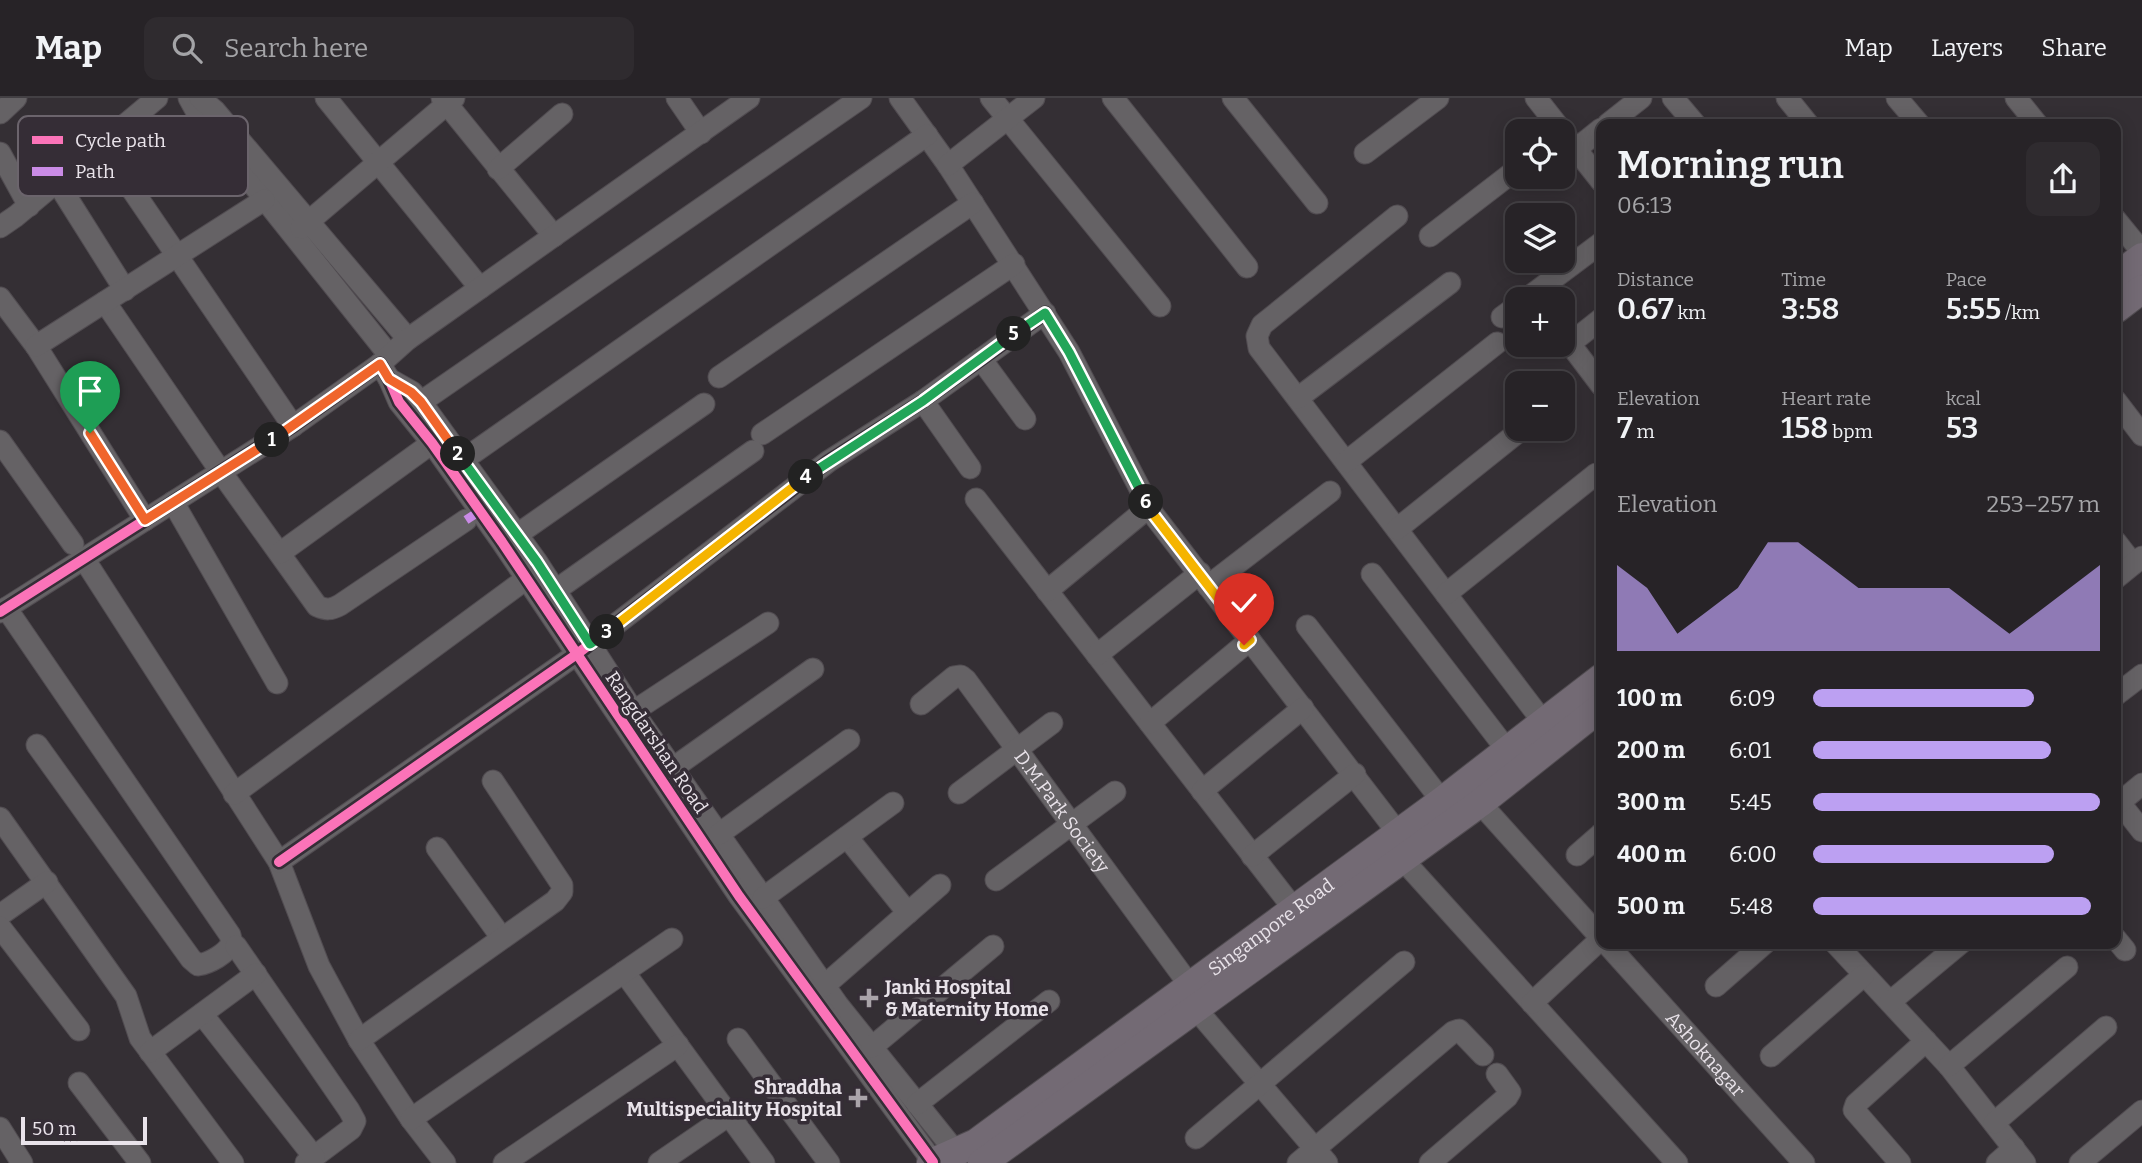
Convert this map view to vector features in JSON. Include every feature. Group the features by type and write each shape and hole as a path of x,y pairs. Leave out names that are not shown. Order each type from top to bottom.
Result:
{"main road":[{"path":"2121,273 2142,255"},
{"path":"2121,305 2142,289"},
{"name":"Singanpore Road","path":"997,1159 1396,845 1442,801 1507,750 1544,723 1596,692"},
{"name":"Singanpore Road","path":"940,1159 976,1143 1196,1000 1294,909 1396,845 1480,803 1596,693"}],"street":[{"path":"0,113 16,98"},
{"path":"189,98 199,116"},
{"path":"200,98 219,116"},
{"path":"326,98 480,288"},
{"path":"677,98 701,133"},
{"path":"37,744 191,959 198,965 207,963 229,948 232,943 230,935 3,610 79,551 145,520 386,366 408,339 749,98"},
{"path":"421,402 862,98"},
{"path":"900,98 1014,264 1069,352 1149,507 1354,774 1396,845 1532,1003 1676,1163"},
{"path":"991,98 1160,306"},
{"path":"948,165 1034,98"},
{"path":"1113,98 1247,267"},
{"path":"1233,98 1317,203"},
{"path":"1365,153 1438,98"},
{"path":"1536,98 1552,119"},
{"path":"1614,119 1641,98"},
{"path":"1673,98 1691,119"},
{"path":"1787,98 1804,119"},
{"path":"1897,98 1915,119"},
{"path":"2016,98 2033,119"},
{"path":"292,235 448,100 498,169 554,236"},
{"path":"132,116 148,101"},
{"path":"498,169 562,114"},
{"path":"1575,134 1596,130"},
{"path":"463,460 927,135"},
{"path":"1575,148 1596,175"},
{"path":"248,149 408,339"},
{"path":"0,153 18,186"},
{"path":"1430,236 1505,178"},
{"path":"248,180 292,235 386,366"},
{"path":"24,196 29,206"},
{"path":"0,227 40,196"},
{"path":"66,196 125,290"},
{"path":"136,196 293,426"},
{"path":"36,346 264,200"},
{"path":"719,377 973,203"},
{"path":"1397,216 1262,325 1257,336 1259,348 1544,723"},
{"path":"2121,227 2142,255"},
{"path":"1542,287 1596,247"},
{"path":"556,590 758,442 1014,264"},
{"path":"1298,398 1450,283"},
{"path":"0,298 36,346 145,520"},
{"path":"105,302 317,606 332,609 466,520"},
{"path":"279,862 583,649 808,476 923,401 1045,313"},
{"path":"1596,323 1572,342 1573,348 1596,378"},
{"path":"1346,462 1497,343"},
{"path":"981,359 1025,419"},
{"name":"Rangdarshan Road","path":"386,366 421,402 556,590 583,649 739,896 940,1159"},
{"name":"Rangdarshan Road","path":"386,366 398,402 432,443 526,579 634,711 824,986 917,1104 940,1159"},
{"path":"923,401 970,468"},
{"path":"517,534 704,404"},
{"path":"2121,408 2142,435"},
{"path":"0,441 79,551 279,862 319,966 359,1040 411,1119 446,1163"},
{"path":"1396,529 1507,441"},
{"path":"280,553 432,443"},
{"path":"1446,594 1595,474"},
{"path":"1097,655 1330,492"},
{"path":"976,499 1294,909"},
{"path":"173,502 278,683"},
{"path":"1047,591 1149,507"},
{"path":"2121,547 2137,561 2121,574"},
{"path":"1372,574 1507,750"},
{"path":"234,794 526,579"},
{"path":"634,711 768,623"},
{"path":"1307,626 1442,801"},
{"path":"1150,723 1250,640"},
{"path":"673,768 813,669"},
{"path":"2121,691 2142,675"},
{"name":"D.M.Park Society","path":"921,704 954,677 961,677 1072,824 1196,1000 1260,1084 1321,1156"},
{"path":"1202,790 1303,708"},
{"path":"959,793 1052,723"},
{"path":"719,834 849,740"},
{"path":"1252,856 1354,774"},
{"path":"359,1040 555,901 562,892 562,885 493,781"},
{"path":"2121,797 2142,784"},
{"path":"996,880 1115,792"},
{"path":"763,898 893,803"},
{"path":"1480,803 1596,932"},
{"path":"2121,805 2142,831"},
{"path":"0,818 126,996 140,1038 233,1163"},
{"path":"847,837 908,913"},
{"path":"1577,855 1596,838"},
{"path":"437,848 502,938"},
{"path":"0,915 47,882"},
{"path":"824,986 940,885"},
{"path":"0,928 79,1030"},
{"path":"411,1119 672,939"},
{"path":"1532,1003 1596,943"},
{"path":"202,1014 310,1160 351,1129 355,1121 349,1110 236,946"},
{"path":"872,1048 993,946"},
{"name":"Ashoknagar","path":"1611,949 1799,1161"},
{"path":"1716,986 1758,949"},
{"path":"1840,949 1949,1066 2020,1156 1997,1163"},
{"path":"1890,1002 1954,949"},
{"path":"1196,1138 1404,961"},
{"path":"1949,1066 2067,967"},
{"path":"624,972 764,1163"},
{"path":"150,1052 256,974"},
{"path":"1771,1056 1864,975"},
{"path":"917,1104 1049,1001"},
{"path":"1994,1123 2106,1027"},
{"path":"1297,1163 1321,1156 1453,1032 1459,1030 1464,1033 1483,1055"},
{"path":"738,1039 829,1163"},
{"path":"1900,1163 1854,1110 1856,1104 1926,1041"},
{"path":"504,1163 678,1045"},
{"path":"1430,1163 1507,1097 1510,1092 1508,1087 1497,1074"},
{"path":"79,1083 140,1163"},
{"path":"2090,1160 2142,1111"},
{"path":"659,1163 729,1115"},
{"path":"0,1128 22,1163"}],"marked path":[{"path":"466,520 480,511"}],"cycle path":[{"path":"279,862 577,654 829,461 923,401 1045,313"},
{"path":"0,612 293,426 380,364 399,402 432,443 502,542 739,896 933,1162"}],"place":[{"name":"Janki Hospital & Maternity Home","path":"869,998"},
{"name":"Shraddha Multispeciality Hospital","path":"858,1098"}],"route":[{"path":"90,433 145,520 293,426 380,364 389,379 411,392 421,402 537,562 590,644 808,476 923,401 1045,313 1069,352 1153,514 1250,640 1244,645"}]}
